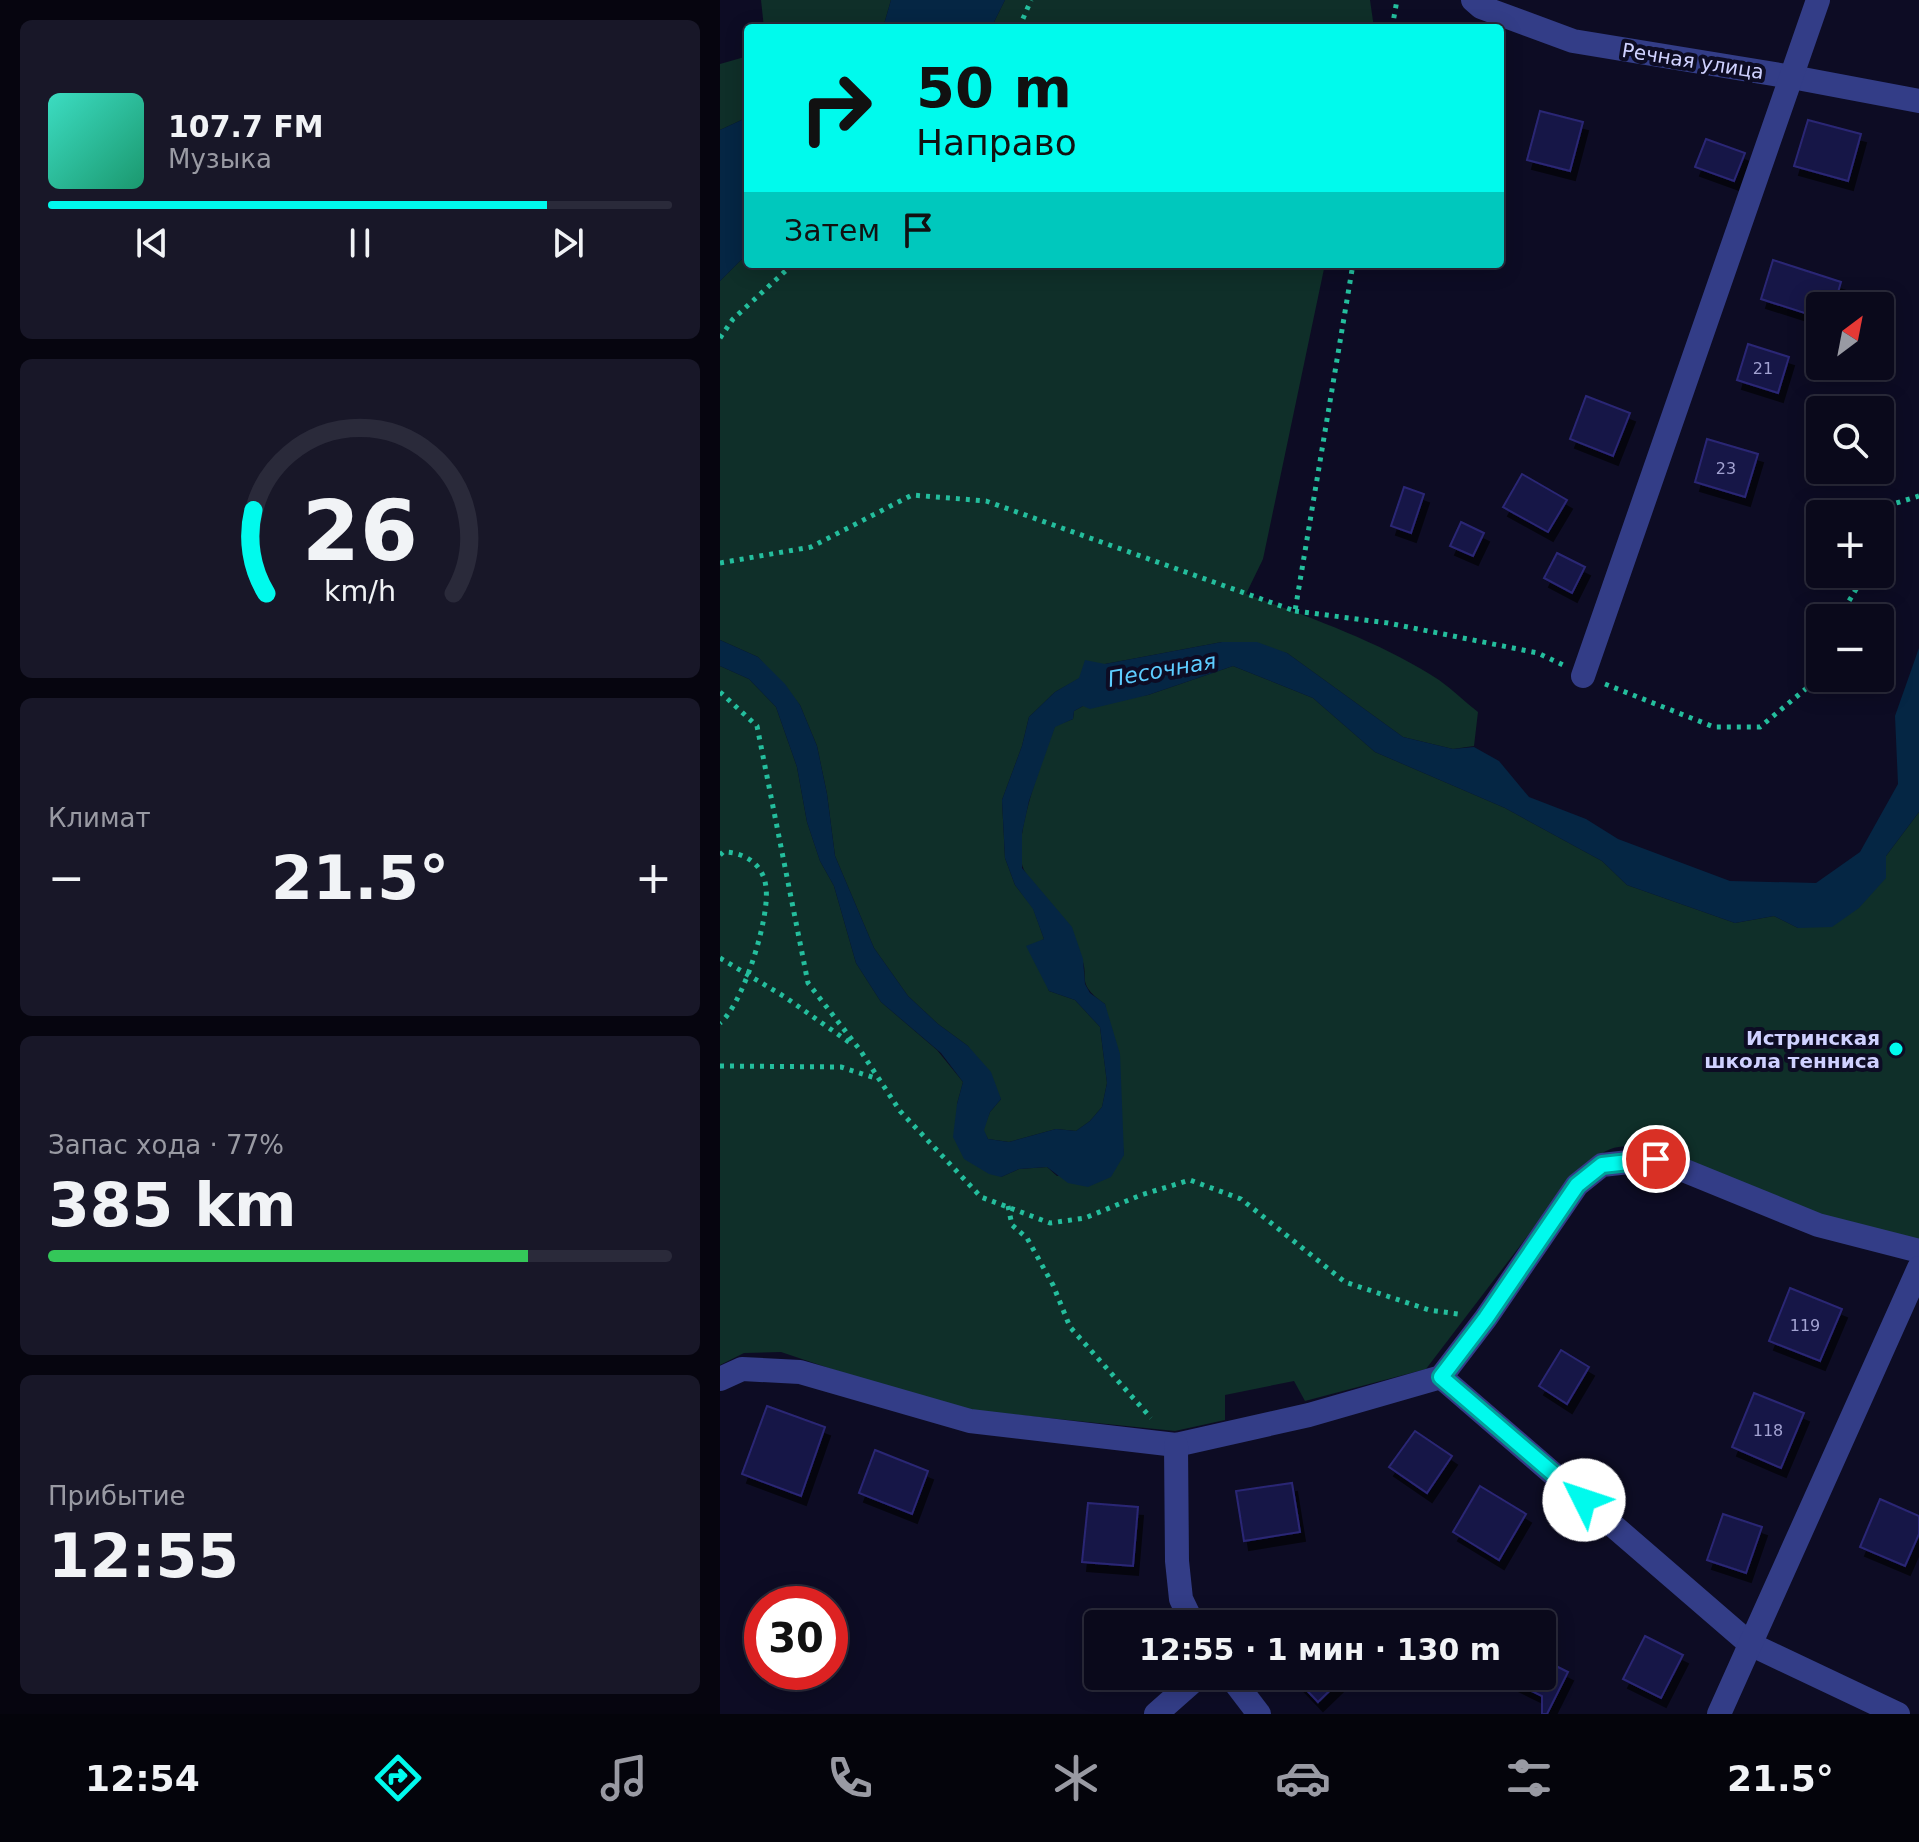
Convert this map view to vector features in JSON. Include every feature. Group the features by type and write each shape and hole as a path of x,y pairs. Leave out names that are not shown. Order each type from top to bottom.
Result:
{"street":[{"name":"Речная улица","path":"1473,0 1481,7 1573,41 1919,101"},
{"path":"1583,676 1818,0"},
{"path":"720,1379 742,1369 800,1372 970,1421 1176,1445 1309,1415 1441,1377 1486,1318 1577,1185 1602,1165 1656,1159 1818,1225 1919,1251"},
{"path":"1719,1714 1919,1268"},
{"path":"1441,1377 1750,1644 1898,1714"},
{"path":"1176,1445 1180,1586 1186,1610"},
{"path":"1156,1714 1183,1690"},
{"path":"1241,1690 1259,1714"}],"path":[{"path":"1021,24 1031,0"},
{"path":"1393,24 1397,0"},
{"path":"720,338 733,319 789,268"},
{"path":"720,563 811,547 912,495 986,501 1295,611 1352,268"},
{"path":"1894,504 1919,496"},
{"path":"720,692 757,726 808,983 860,1050 900,1111 981,1197 1050,1223 1085,1218 1141,1195 1190,1180 1241,1199 1345,1282 1429,1310 1486,1318"},
{"path":"720,855 723,852 739,852 756,864 767,887 749,975 728,1016 720,1023"},
{"path":"720,958 785,997 860,1050"},
{"path":"720,1066 841,1067 879,1079"},
{"path":"1008,1206 1012,1225 1027,1238 1053,1285 1070,1327 1176,1445"}],"green space":[{"path":"761,0 891,0 884,24 764,24"},
{"path":"1005,0 1370,0 1373,24 993,24"},
{"path":"744,57 744,119 720,130 720,64"},
{"path":"744,257 744,268 1324,268 1263,559 1246,594 1370,643 1439,680 1478,712 1474,746 1453,749 1403,737 1287,653 1222,642 1105,664 1055,692 1029,717 1002,800 1005,858 1015,885 1033,908 1044,939 1033,945 1049,991 1075,1000 1100,1027 1107,1083 1102,1107 1076,1131 1056,1129 1009,1142 988,1139 983,1130 990,1112 1001,1099 968,1046 908,996 874,948 835,856 817,746 800,705 758,657 720,640 720,281"},
{"path":"720,666 749,679 776,707 797,767 807,822 820,861 834,886 856,963 881,1002 937,1050 963,1082 957,1104 1001,1177 1019,1169 1047,1167 1057,1176 1124,1155 1105,1004 1086,984 1082,960 1043,894 1024,870 1021,857 1021,839 1030,798 1055,726 1073,719 1074,711 1083,706 1148,695 1233,666 1313,698 1375,752 1505,808 1602,861 1627,885 1735,923 1774,916 1798,928 1886,856 1919,812 1919,1243 1897,1247 1663,1152 1624,1146 1606,1151 1574,1175 1426,1369 1305,1401 1294,1381 1225,1395 1225,1420 1175,1431 968,1410 897,1391 781,1352 744,1353 720,1365"}],"water":[{"path":"891,0 1005,0 993,24 884,24"},
{"path":"744,119 744,257 720,281 720,130"},
{"name":"Песочная","path":"720,640 758,657 785,684 800,705 817,746 835,856 874,948 908,996 968,1046 991,1072 1001,1099 990,1112 984,1130 988,1139 1009,1142 1056,1129 1076,1131 1102,1107 1107,1083 1100,1027 1075,1000 1049,991 1026,946 1044,939 1033,909 1015,885 1005,858 1002,800 1029,717 1055,692 1079,678 1085,660 1105,664 1222,642 1257,642 1287,653 1403,737 1453,749 1474,747 1499,761 1529,797 1586,819 1618,839 1730,881 1816,883 1860,852 1898,784 1895,716 1919,648 1919,812 1886,856 1886,878 1859,908 1832,927 1798,928 1774,916 1735,923 1627,885 1602,861 1505,808 1375,752 1313,698 1233,666 1148,695 1090,709 1083,706 1074,711 1073,719 1055,727 1029,801 1022,833 1022,868 1072,927 1083,959 1085,984 1090,993 1105,1004 1120,1054 1124,1155 1111,1177 1088,1187 1068,1183 1047,1167 1019,1169 1001,1177 989,1174 964,1159 953,1137 963,1082 941,1053 881,1002 856,963 834,886 820,861 807,822 797,767 776,707 749,679 720,666"}],"building":[{"path":"1540,111 1583,122 1570,171 1527,160"},
{"path":"1808,120 1861,134 1848,181 1794,166"},
{"path":"1706,139 1745,153 1734,181 1695,167"},
{"path":"1773,260 1841,282 1838,292 1806,292 1806,313 1761,299"},
{"path":"1748,344 1789,357 1778,393 1737,380"},
{"path":"1586,396 1630,413 1613,456 1570,439"},
{"path":"1707,439 1758,454 1745,497 1695,482"},
{"path":"1522,474 1567,500 1548,532 1503,507"},
{"path":"1404,487 1424,494 1411,533 1391,526"},
{"path":"1461,522 1484,533 1473,556 1450,546"},
{"path":"1557,553 1585,567 1572,593 1544,578"},
{"path":"1790,1288 1842,1309 1820,1361 1769,1341"},
{"path":"1561,1350 1589,1367 1567,1404 1539,1386"},
{"path":"1754,1393 1804,1413 1781,1468 1732,1447"},
{"path":"767,1406 825,1427 801,1496 742,1474"},
{"path":"1415,1431 1452,1456 1427,1493 1389,1467"},
{"path":"875,1450 928,1471 912,1514 859,1493"},
{"path":"1292,1483 1300,1532 1244,1541 1236,1491"},
{"path":"1480,1486 1526,1514 1499,1560 1453,1532"},
{"path":"1880,1499 1919,1516 1919,1534 1905,1566 1860,1547"},
{"path":"1088,1503 1138,1507 1133,1566 1082,1562"},
{"path":"1723,1514 1762,1527 1746,1573 1707,1560"},
{"path":"1645,1636 1683,1655 1661,1698 1623,1679"},
{"path":"1556,1666 1568,1672 1547,1714 1542,1714 1542,1696 1530,1690 1556,1690"},
{"path":"1306,1690 1330,1690 1318,1702"}],"place":[{"name":"Истринская школа тенниса","path":"1896,1049"}],"route":[{"path":"1584,1500 1441,1377 1486,1318 1577,1185 1602,1165 1656,1159"}]}
